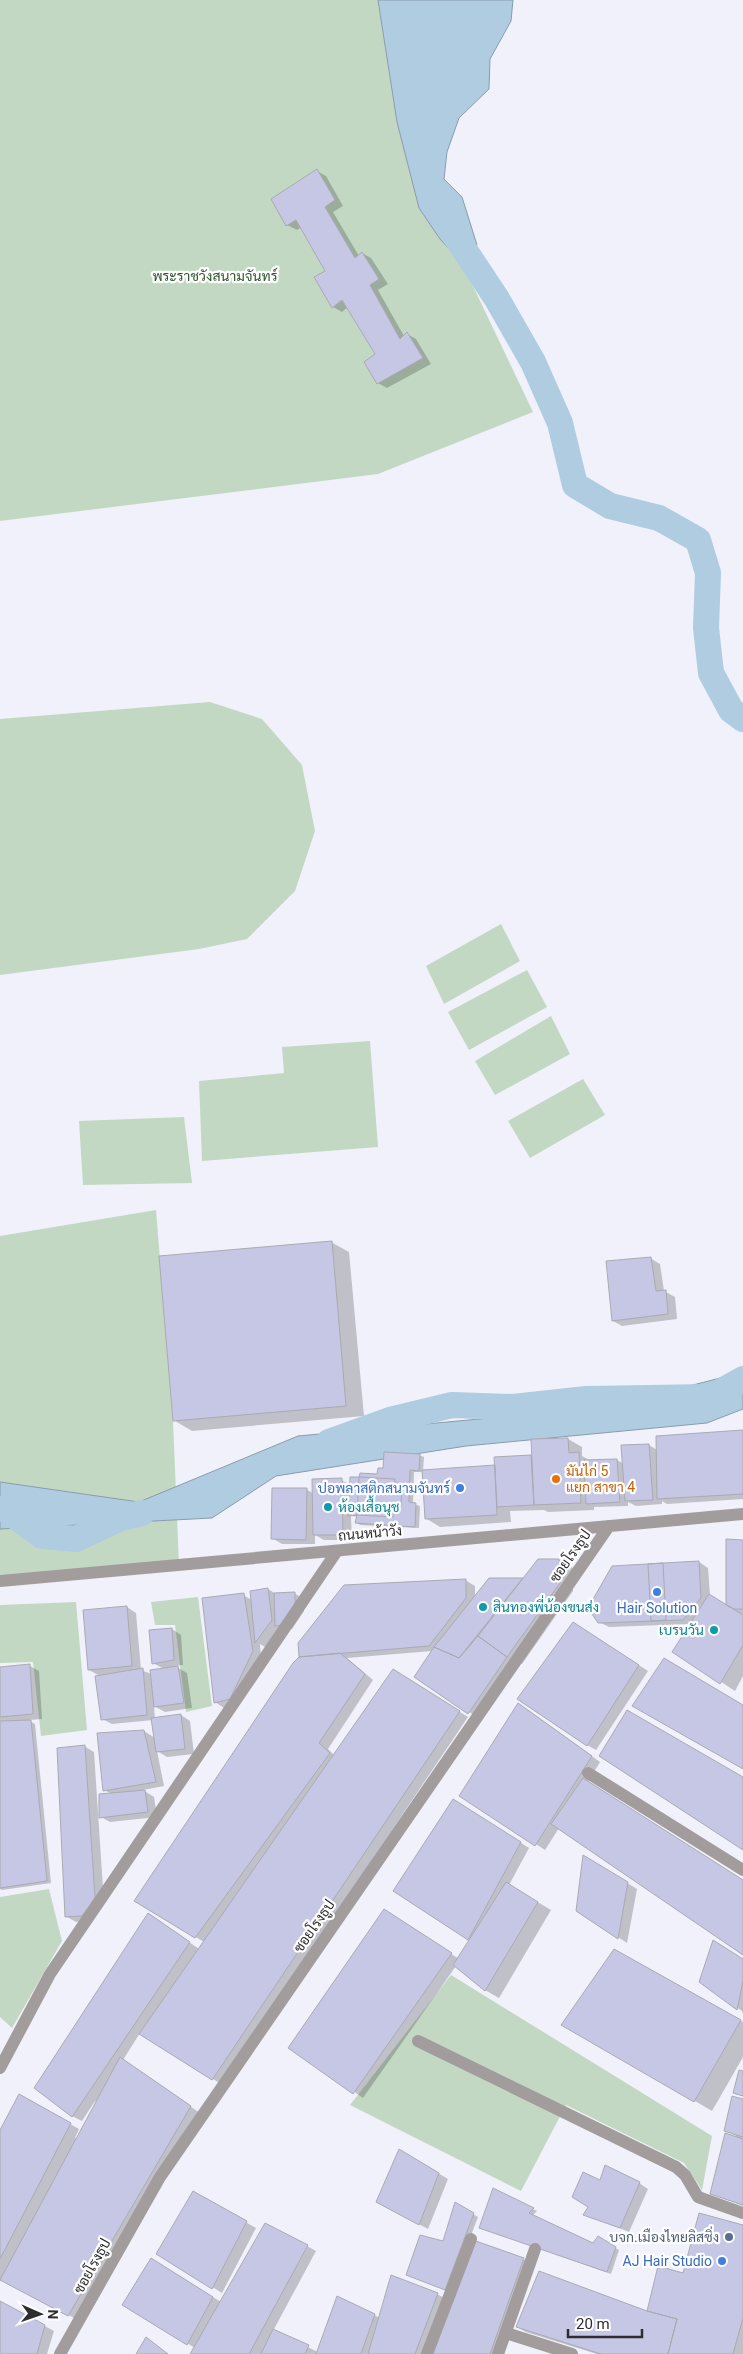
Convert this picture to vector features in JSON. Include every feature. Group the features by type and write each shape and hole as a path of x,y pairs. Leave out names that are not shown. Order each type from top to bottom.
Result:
{"street":[{"name":"ถนนหน้าวัง","path":"0,1581 743,1514"},
{"name":"ซอยโรงธูป","path":"60,2354 160,2176 609,1526"},
{"path":"0,2068 50,1974 337,1551"},
{"path":"588,1773 743,1870"},
{"path":"418,2041 676,2167 685,2175 698,2197 743,2213"},
{"path":"426,2354 471,2239"},
{"path":"498,2354 535,2249"},
{"path":"506,2333 572,2354"}],"green space":[{"name":"พระราชวังสนามจันทร์","path":"0,0 378,0 397,122 408,161 440,239 462,263 533,412 378,474 0,521"},
{"path":"210,702 262,719 302,765 315,831 295,891 247,939 199,949 0,975 0,719"},
{"path":"501,924 520,961 444,1004 426,966"},
{"path":"527,970 547,1007 469,1050 448,1012"},
{"path":"551,1016 570,1054 495,1095 475,1061"},
{"path":"370,1041 378,1147 202,1161 199,1081 284,1073 282,1047"},
{"path":"583,1079 605,1115 530,1158 508,1121"},
{"path":"184,1117 192,1183 83,1185 79,1121"},
{"path":"156,1210 173,1421 179,1565 0,1583 0,1236"},
{"path":"198,1597 212,1706 186,1712 175,1625 155,1625 151,1602"},
{"path":"76,1602 87,1730 41,1736 33,1662 0,1663 0,1605"},
{"path":"49,1889 62,1941 12,2028 0,2017 0,1897"},
{"path":"451,1975 712,2136 702,2190 684,2163 566,2105 521,2191 350,2105"}],"water":[{"path":"378,0 513,0 511,21 490,59 489,89 459,118 447,152 444,179 462,197 477,245 462,263 440,239 419,208 397,122"},
{"path":"743,1366 743,1409 707,1423 466,1446 276,1476 212,1518 0,1529 0,1482 139,1502 298,1436 607,1407 732,1375"}],"building":[{"path":"317,169 335,200 325,207 355,258 362,252 379,279 370,285 400,339 407,332 423,358 377,384 364,362 375,354 342,300 332,308 314,277 325,271 296,220 286,226 271,199"},
{"path":"332,1241 346,1406 173,1421 159,1256"},
{"path":"651,1257 656,1291 666,1290 668,1314 612,1321 606,1261"},
{"path":"743,1430 743,1494 657,1499 656,1436"},
{"name":"มันไก่ 5 แยก สาขา 4","path":"568,1438 569,1453 579,1452 581,1503 534,1505 531,1439"},
{"path":"649,1444 653,1500 625,1501 621,1445"},
{"path":"384,1452 420,1454 419,1471 410,1470 409,1502 416,1503 415,1527 355,1523 357,1515 348,1516 350,1477 359,1477 360,1473 377,1474 378,1468 383,1468"},
{"path":"531,1455 534,1505 497,1507 494,1457"},
{"path":"617,1459 620,1502 586,1504 584,1460"},
{"name":"ปอพลาสติกสนามจันทร์","path":"495,1465 497,1515 425,1519 422,1470"},
{"path":"359,1477 395,1479 395,1483 402,1484 401,1505 393,1505 393,1517 357,1515"},
{"name":"ห้องเสื้อนุช","path":"342,1478 343,1535 313,1535 312,1479"},
{"path":"272,1488 307,1488 306,1540 271,1539"},
{"path":"726,1539 743,1540 743,1609 734,1609 726,1605"},
{"path":"538,1559 559,1559 560,1583 507,1657 478,1636"},
{"path":"699,1561 701,1598 683,1620 598,1623 588,1608 612,1566"},
{"name":"Hair Solution","path":"663,1563 666,1620 651,1621 648,1564"},
{"name":"สินทองพี่น้องขนส่ง","path":"489,1578 523,1578 459,1658 434,1647"},
{"path":"466,1579 466,1598 429,1646 299,1657 298,1643 344,1585"},
{"path":"268,1588 272,1620 255,1643 250,1591"},
{"path":"295,1592 295,1605 283,1625 275,1626 274,1593"},
{"path":"244,1593 253,1651 230,1699 214,1703 202,1598"},
{"name":"เบรนวัน","path":"709,1594 743,1615 743,1645 720,1684 672,1652"},
{"path":"127,1606 132,1666 88,1670 83,1610"},
{"path":"573,1622 639,1665 587,1746 517,1699"},
{"path":"172,1628 174,1660 152,1664 149,1630"},
{"path":"478,1636 507,1657 468,1714 414,1677 434,1647 459,1658"},
{"path":"340,1653 365,1674 319,1743 330,1753 195,1938 134,1901 293,1663 299,1657"},
{"path":"664,1658 743,1705 743,1769 632,1706"},
{"path":"30,1664 33,1714 0,1717 0,1667"},
{"path":"178,1666 184,1703 154,1707 150,1670"},
{"path":"143,1668 147,1715 101,1720 95,1676"},
{"path":"393,1669 460,1711 212,2080 139,2034"},
{"path":"518,1703 592,1756 535,1846 459,1796"},
{"path":"627,1710 743,1777 743,1850 599,1756"},
{"path":"181,1714 185,1749 156,1752 151,1718"},
{"path":"31,1720 47,1881 0,1888 0,1721"},
{"path":"144,1730 156,1782 103,1791 97,1733"},
{"path":"85,1745 95,1898 82,1916 65,1917 57,1748"},
{"path":"583,1778 743,1880 743,1955 551,1824"},
{"path":"145,1790 148,1812 99,1818 99,1794"},
{"path":"453,1799 521,1842 468,1940 393,1891"},
{"path":"583,1855 628,1882 618,1939 576,1911"},
{"path":"506,1882 538,1902 485,1991 453,1965"},
{"path":"384,1909 452,1953 353,2094 288,2048"},
{"path":"148,1913 190,1942 72,2117 34,2088"},
{"path":"713,1940 743,1959 743,1981 737,2010 699,1982"},
{"path":"614,1949 741,2020 694,2102 561,2025"},
{"path":"120,2057 191,2106 68,2316 0,2280"},
{"path":"739,2070 743,2071 743,2096 733,2093"},
{"path":"19,2094 71,2123 0,2259 0,2130"},
{"path":"732,2096 743,2099 743,2137 724,2131"},
{"path":"725,2133 743,2139 743,2205 710,2194"},
{"path":"399,2149 439,2173 419,2225 376,2202"},
{"path":"605,2165 640,2182 620,2228 583,2215 588,2207 572,2197 583,2172 600,2180"},
{"path":"493,2188 534,2208 529,2213 593,2243 598,2236 616,2247 607,2272 479,2228"},
{"path":"193,2191 247,2221 212,2289 156,2254"},
{"path":"455,2202 474,2213 445,2290 406,2275 420,2235 443,2241"},
{"path":"699,2213 743,2225 743,2318 733,2354 668,2354 677,2319 647,2311 658,2266 683,2273"},
{"path":"265,2223 308,2245 249,2354 190,2354"},
{"path":"473,2240 524,2258 490,2354 432,2354"},
{"path":"151,2258 213,2297 187,2345 122,2305"},
{"path":"539,2271 647,2311 677,2319 668,2354 601,2354 516,2327"},
{"path":"391,2275 438,2293 415,2354 368,2354"},
{"path":"337,2296 375,2314 361,2354 316,2354"},
{"path":"0,2301 45,2325 37,2354 0,2354"},
{"path":"273,2329 309,2345 305,2354 261,2354"},
{"path":"146,2337 168,2354 136,2354"}],"waterway":[{"path":"451,224 456,237 497,299 533,362 560,423 575,485 610,506 659,518 698,540 708,573 706,628 711,673 731,710 743,719"},
{"path":"329,1442 390,1420 452,1405 513,1407 586,1399 711,1397 743,1379"},
{"path":"0,1509 5,1509 42,1536 76,1539 121,1518 142,1513"}],"place":[{"name":"มันไก่ 5 แยก สาขา 4","path":"556,1479"},
{"name":"ปอพลาสติกสนามจันทร์","path":"460,1488"},
{"name":"ห้องเสื้อนุช","path":"328,1507"},
{"name":"Hair Solution","path":"657,1592"},
{"name":"สินทองพี่น้องขนส่ง","path":"483,1607"},
{"name":"เบรนวัน","path":"714,1630"},
{"name":"บจก.เมืองไทยลิสชิ่ง","path":"729,2237"},
{"name":"AJ Hair Studio","path":"722,2261"}]}
